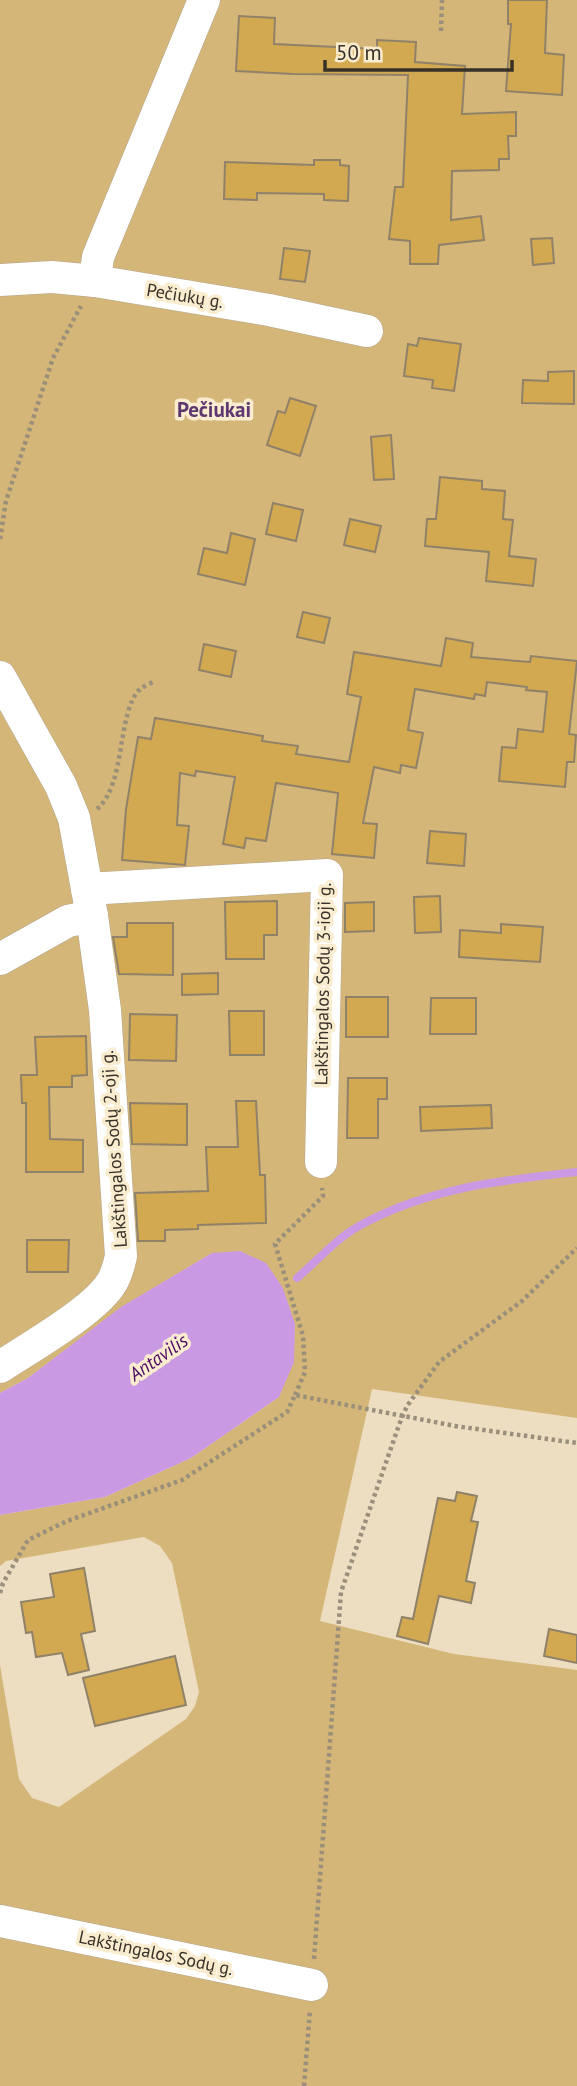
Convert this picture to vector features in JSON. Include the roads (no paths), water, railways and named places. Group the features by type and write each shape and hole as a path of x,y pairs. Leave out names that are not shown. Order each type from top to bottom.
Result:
{"street":[{"path":"95,281 98,257 204,0"},
{"name":"Pečiukų g.","path":"0,281 52,277 95,281 269,310 367,331"},
{"name":"Lakštingalos Sodų 2-oji g.","path":"0,677 61,786 74,818 106,1010 121,1256 112,1283 100,1296 59,1329 0,1367"},
{"name":"Lakštingalos Sodų 3-ioji g.","path":"90,902 327,875 321,1162"},
{"path":"0,959 68,921 90,902"},
{"name":"Lakštingalos Sodų g.","path":"0,1921 312,1985"}],"water":[{"path":"240,1251 266,1263 283,1288 295,1324 294,1362 279,1397 191,1458 105,1497 0,1515 0,1393 28,1378 121,1307 212,1253"}],"waterway":[{"name":"Antavilis","path":"297,1278 351,1231 411,1203 465,1188 577,1172"}],"district":[{"name":"Pečiukai","path":"214,410"}]}
